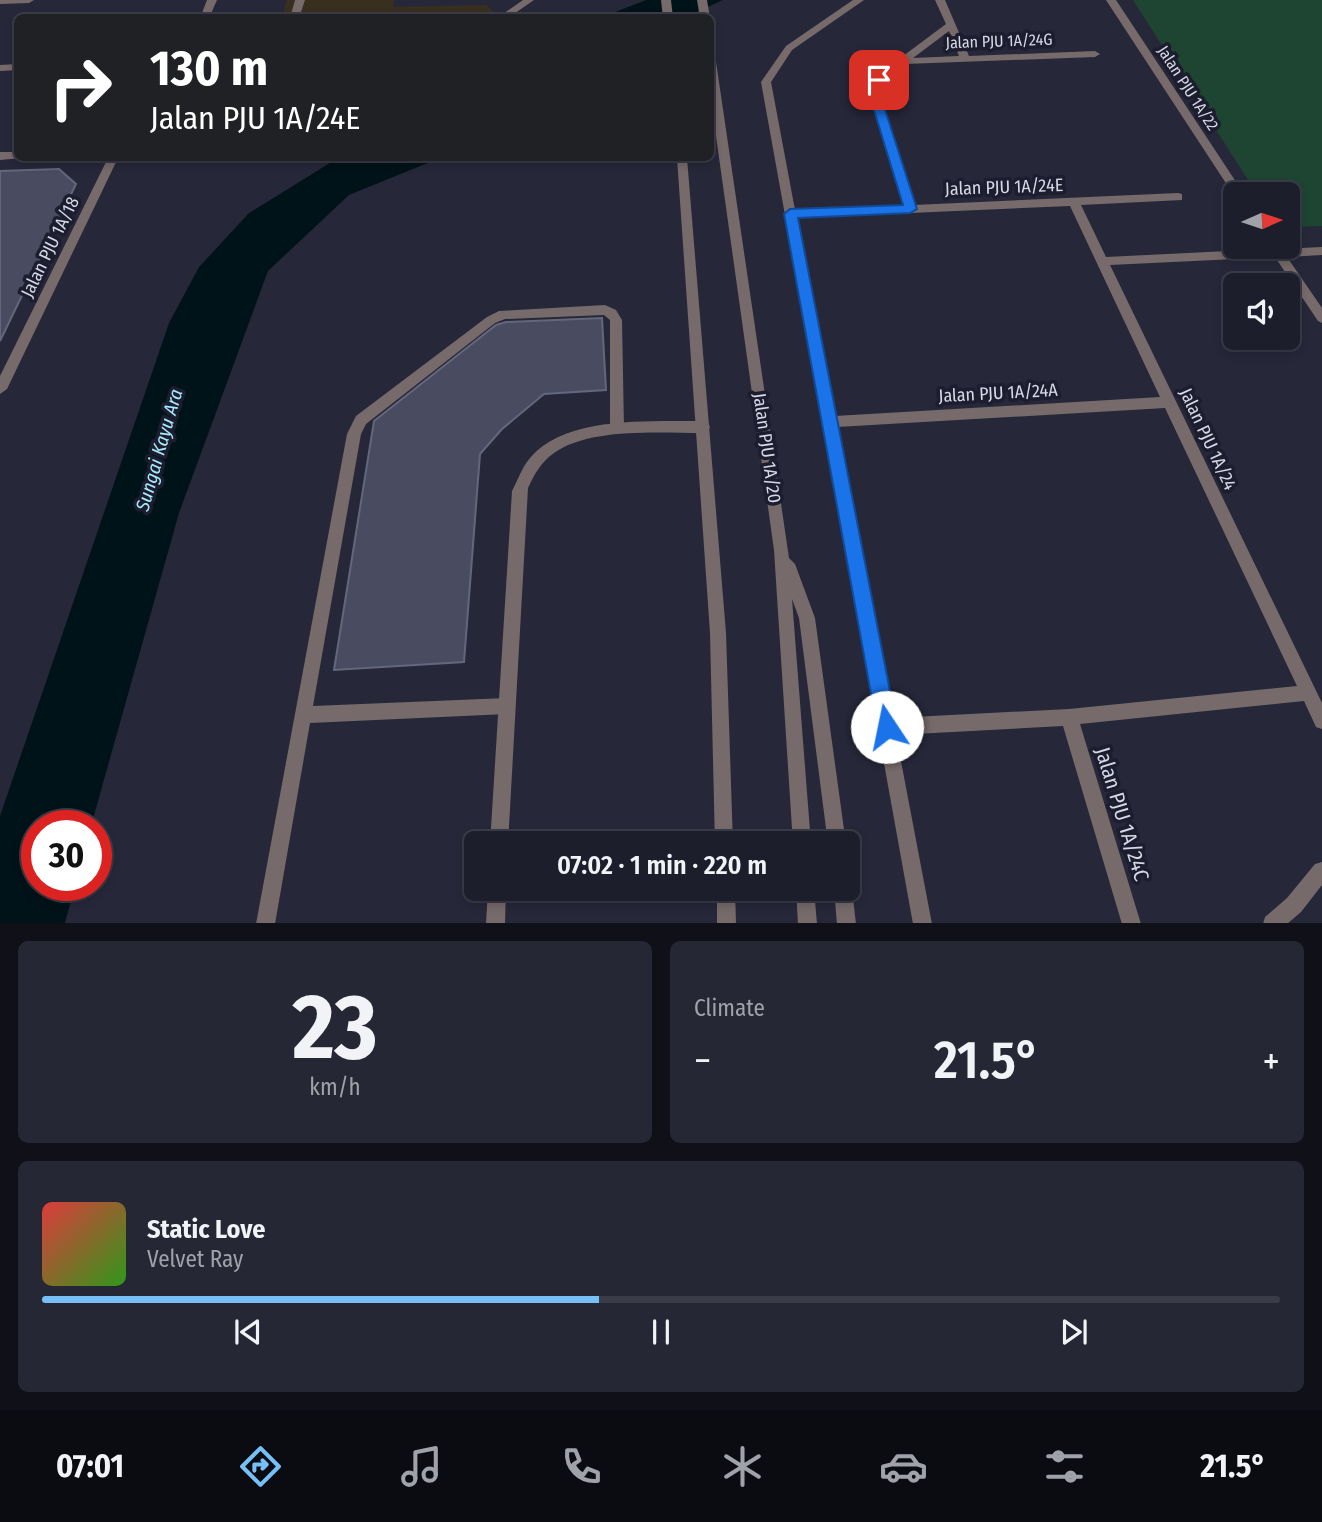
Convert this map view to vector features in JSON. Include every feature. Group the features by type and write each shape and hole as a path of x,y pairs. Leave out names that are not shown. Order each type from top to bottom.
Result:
{"street":[{"path":"0,1 29,0"},
{"path":"507,14 529,0"},
{"path":"859,0 789,48 766,82 923,923"},
{"path":"940,0 965,58"},
{"name":"Jalan PJU 1A/22","path":"1111,0 1231,182"},
{"path":"910,209 875,97 879,80 951,25"},
{"name":"Jalan PJU 1A/24G","path":"904,61 1095,54"},
{"name":"Jalan PJU 1A/20","path":"714,78 781,550 801,831"},
{"name":"Jalan PJU 1A/18","path":"0,389 112,161"},
{"path":"682,161 718,634 724,831"},
{"name":"Jalan PJU 1A/24E","path":"790,214 1178,197"},
{"name":"Jalan PJU 1A/24","path":"1074,202 1322,721"},
{"path":"1300,251 1322,251"},
{"path":"1103,261 1223,253"},
{"path":"1282,259 1322,318"},
{"path":"265,923 354,434 361,420 491,320 503,314 605,310 612,313 616,320 617,429"},
{"name":"Jalan PJU 1A/24A","path":"829,422 1169,402"},
{"path":"500,831 519,491 537,460 567,440 592,432 617,429 703,427"},
{"path":"781,550 807,618 836,831"},
{"path":"887,727 1069,717 1307,693"},
{"path":"303,715 507,706"},
{"name":"Jalan PJU 1A/24C","path":"1069,717 1132,923"},
{"path":"1272,923 1294,905 1322,871"},
{"path":"495,923 496,901"},
{"path":"726,901 727,923"},
{"path":"806,901 808,923"},
{"path":"844,901 847,923"}],"shaded area":[{"path":"287,0 394,0 393,7 486,5 496,14 282,14"}],"green space":[{"path":"1133,0 1322,0 1322,226 1300,227 1300,182 1249,182"}],"water":[{"path":"646,0 723,0 692,14 610,14"},
{"name":"Sungai Kayu Ara","path":"333,161 433,161 349,195 268,271 179,513 95,810 21,810 21,901 71,901 65,923 0,923 0,816 169,323 199,267 249,213"}],"building":[{"path":"59,169 76,184 0,341 0,171"},
{"path":"602,318 606,390 544,394 502,429 480,454 464,662 334,670 374,421 496,325 506,322"}],"route":[{"path":"879,80 875,97 910,209 790,214 887,727"}]}
